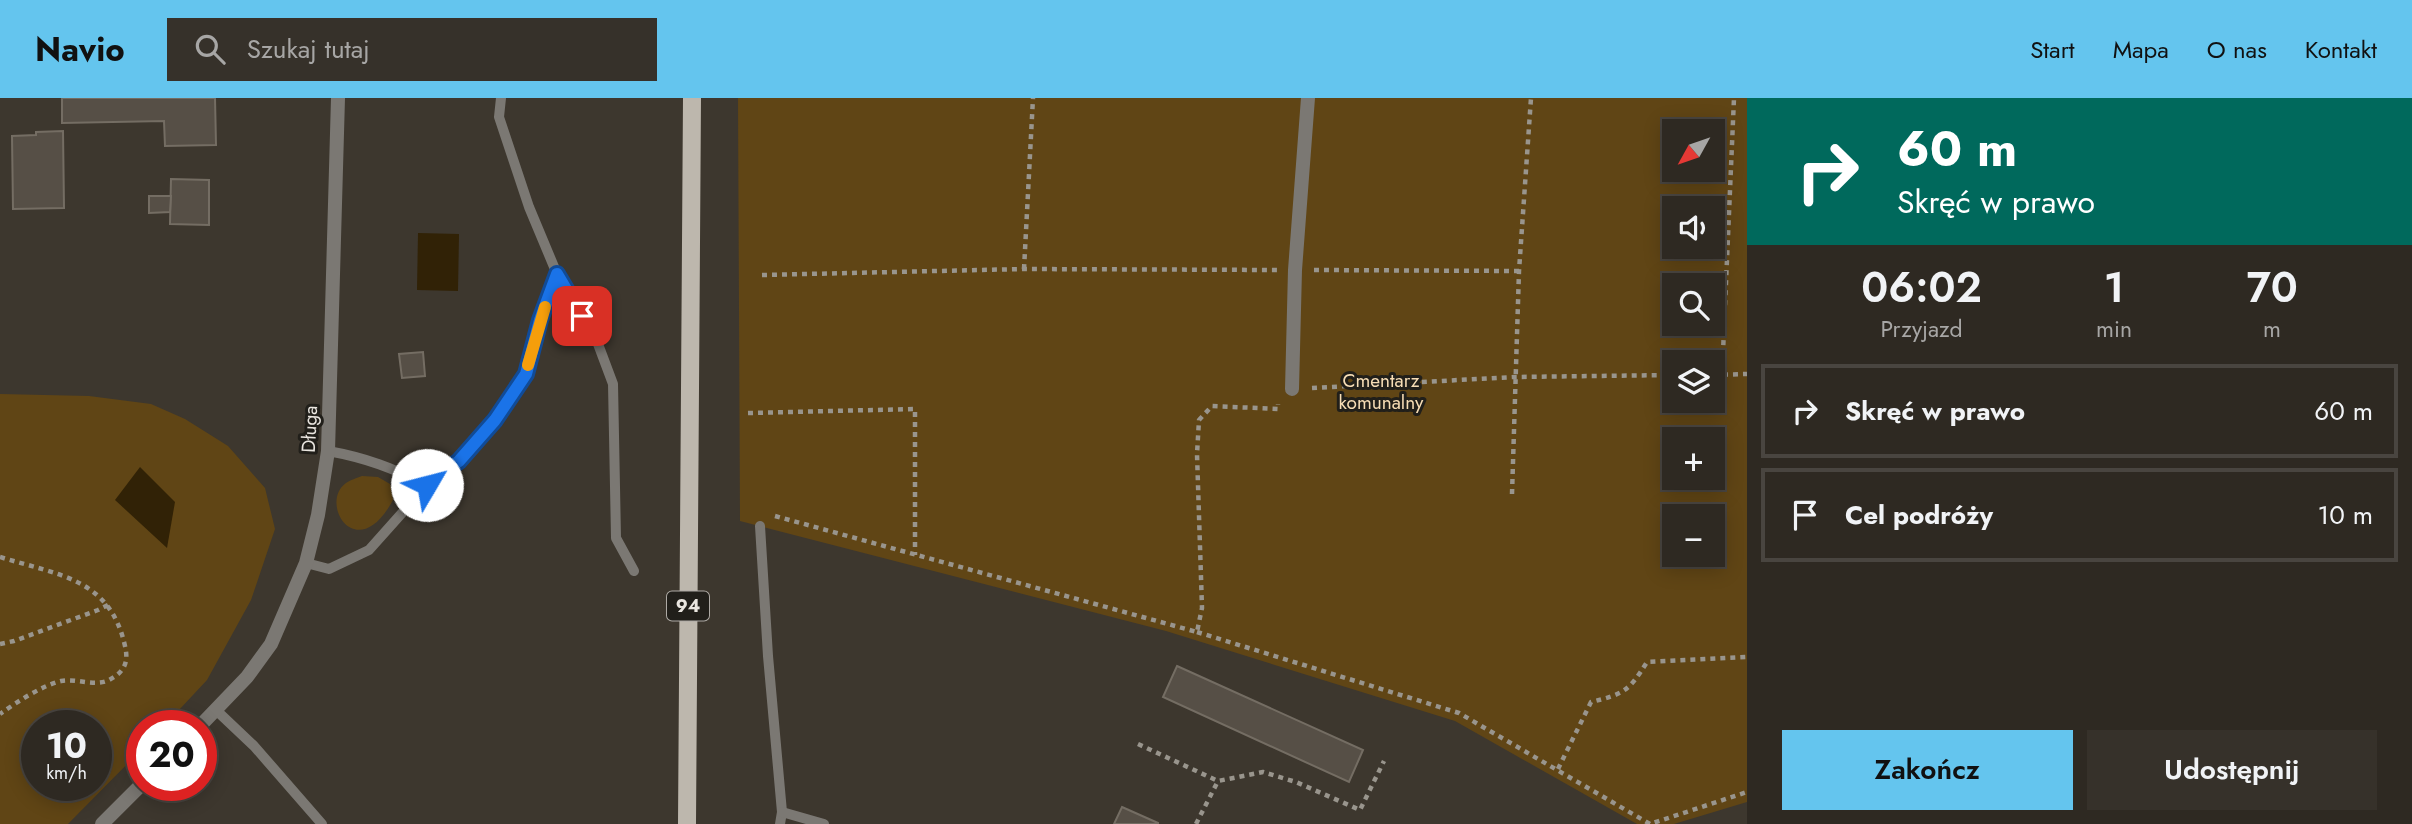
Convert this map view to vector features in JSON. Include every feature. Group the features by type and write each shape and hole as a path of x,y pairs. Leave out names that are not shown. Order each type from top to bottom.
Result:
{"main road":[{"name":"94","path":"687,824 692,98"}],"street":[{"name":"Długa","path":"217,710 247,677 271,644 306,563 318,515 328,451 338,98"},
{"path":"1292,389 1295,270 1308,98"},
{"path":"102,824 126,800"}],"lane":[{"path":"501,98 499,117 529,207 557,274 595,336 613,384 615,538 634,571"},
{"path":"306,563 329,569 369,550 427,485 459,461 495,420 526,374 540,320 557,274"},
{"path":"328,451 365,458 427,485"},
{"path":"760,526 781,818 824,824"},
{"path":"217,710 254,746 322,824"}],"path":[{"path":"1024,269 1033,98"},
{"path":"1512,495 1519,271 1531,98"},
{"path":"1723,350 1734,98"},
{"path":"762,275 1024,269 1519,271"},
{"path":"1725,374 1747,374"},
{"path":"1198,632 1202,608 1197,454 1199,420 1212,406 1278,409 1278,391 1292,389 1514,377 1662,375"},
{"path":"748,413 915,409 915,555"},
{"path":"760,526 763,512 1198,632 1460,713 1650,824 1747,792"},
{"path":"0,557 72,579 97,593 108,605 121,628 128,657 125,669 108,680 97,683 62,681 0,713"},
{"path":"0,644 98,611 108,605"},
{"path":"1558,769 1591,702 1626,691 1647,662 1747,657"},
{"path":"1138,744 1218,781 1263,772 1296,782 1360,810 1384,761"},
{"path":"1196,824 1218,781"}],"green space":[{"name":"Cmentarz komunalny","path":"738,98 1747,98 1747,802 1674,824 1637,824 1455,721 1166,631 740,521"},
{"path":"0,394 89,396 151,404 185,419 228,446 265,488 275,529 251,600 207,680 179,710 126,710 126,765 112,779 112,710 21,710 21,801 91,801 68,824 0,824"},
{"path":"362,476 378,477 390,484 393,500 379,519 367,528 355,529 346,524 339,515 336,504 339,492 346,483"}],"shaded area":[{"path":"418,233 459,234 458,291 417,290"},
{"path":"140,467 175,502 167,548 115,500"}],"building":[{"path":"62,98 215,98 216,145 165,146 164,121 62,123"},
{"path":"63,131 64,208 13,209 12,136"},
{"path":"171,179 209,180 209,225 170,224"},
{"path":"149,196 171,196 170,212 149,213"},
{"path":"423,352 425,376 402,378 399,354"},
{"path":"1177,666 1363,750 1349,782 1163,697"},
{"path":"1122,807 1158,823 1158,824 1114,824"}],"slow traffic":[{"path":"528,365 545,307"}],"route":[{"path":"427,485 459,461 495,420 526,374 540,320 557,274 582,316"}]}
